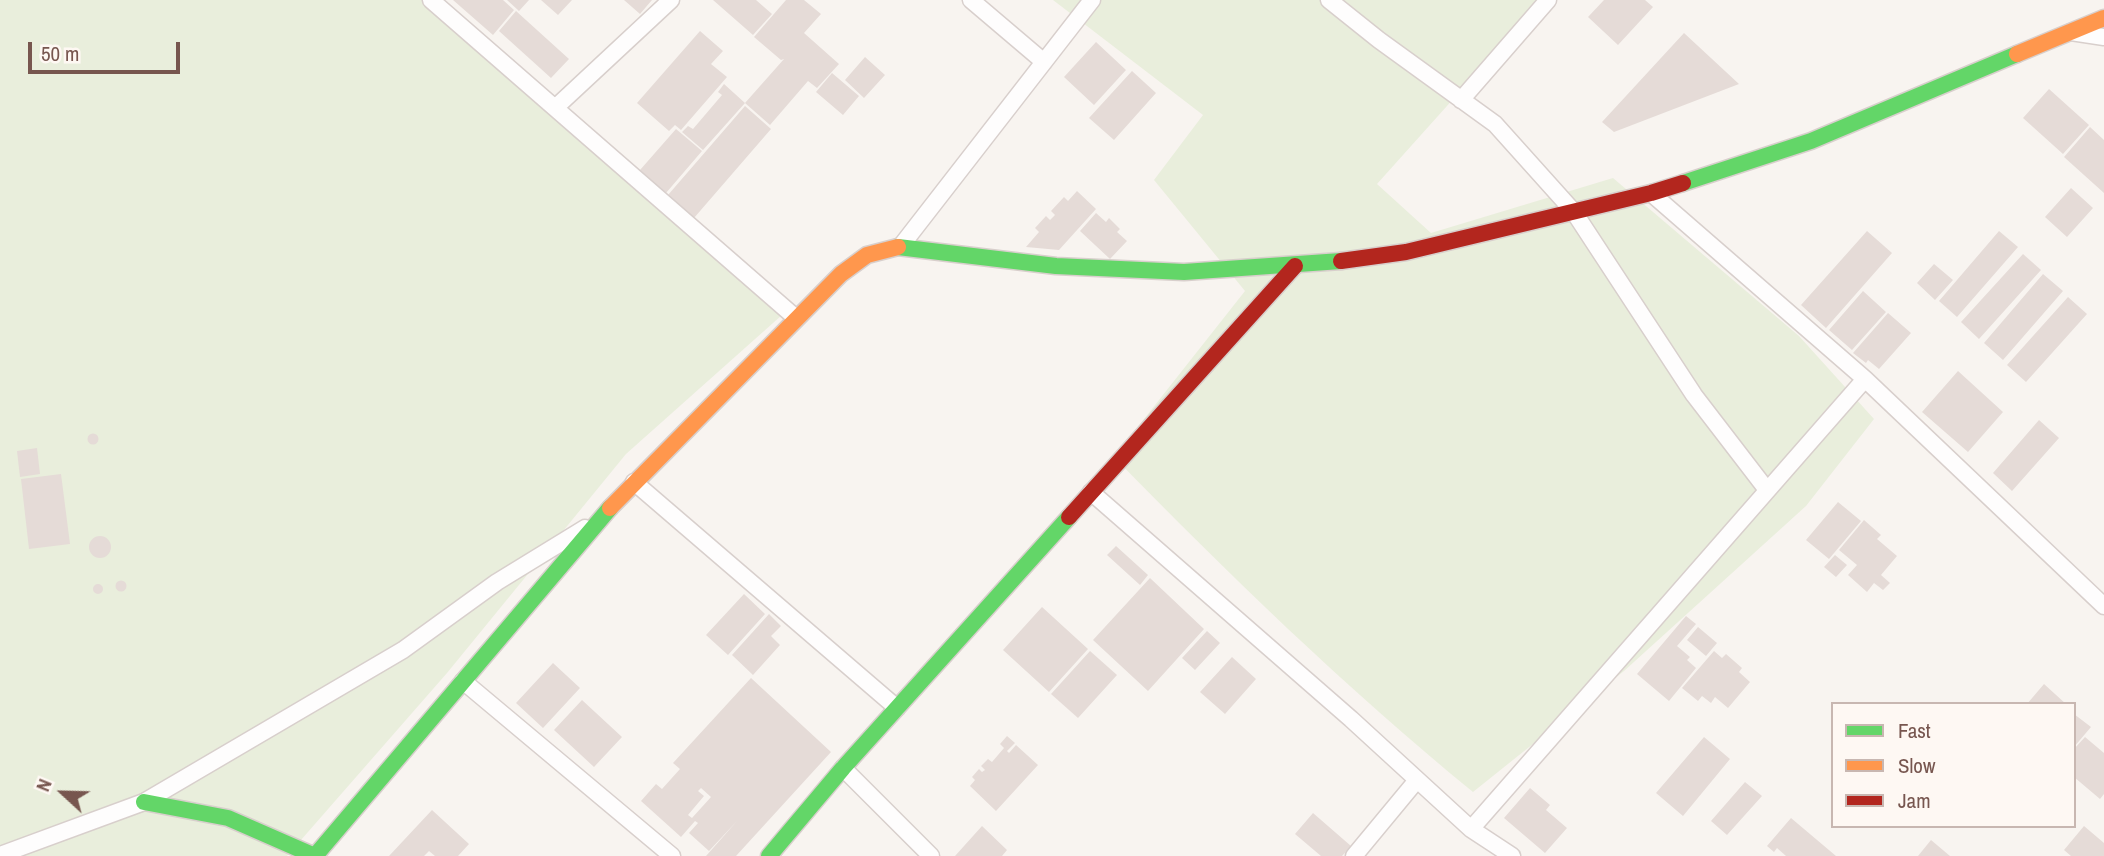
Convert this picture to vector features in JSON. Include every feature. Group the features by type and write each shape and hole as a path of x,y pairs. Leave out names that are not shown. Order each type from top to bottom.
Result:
{"street":[{"path":"431,0 796,318"},
{"path":"555,108 671,0"},
{"path":"971,0 1044,62"},
{"path":"901,246 1092,0"},
{"path":"1329,0 1379,40 1495,124 1574,212 1694,395 1767,490"},
{"path":"1461,100 1548,0"},
{"path":"145,802 228,818 315,856 599,519 796,318 841,274 867,255 901,246 1069,266 1184,272 1295,266 1406,251 1651,192 1811,141 2104,18"},
{"path":"2069,32 2104,37"},
{"path":"1651,192 1865,379 2104,606"},
{"path":"769,856 843,768 1295,266"},
{"path":"1471,830 1865,379"},
{"path":"635,482 897,708"},
{"path":"1091,492 1471,830 1512,856"},
{"path":"0,855 145,802 403,650 497,582 599,519"},
{"path":"463,681 672,856"},
{"path":"843,768 931,856"},
{"path":"1354,856 1417,780"}],"green space":[{"path":"0,0 423,0 782,315 626,454 447,673 287,856 0,856"},
{"path":"1053,0 1542,0 1377,184 1431,233 1613,178 1799,336 1874,419 1806,506 1624,671 1473,792 1379,712 1289,629 1114,457 1245,291 1154,180 1203,115"}],"building":[{"path":"453,0 503,0 514,10 493,35"},
{"path":"507,0 529,0 519,11"},
{"path":"541,0 572,0 558,15"},
{"path":"624,0 652,0 640,14"},
{"path":"713,0 756,0 772,14 753,35"},
{"path":"786,0 804,0 821,14 804,33 839,64 817,88 808,81 770,125 745,103 784,59 781,60 754,37"},
{"path":"1604,0 1645,0 1653,7 1618,45 1588,17"},
{"path":"516,11 569,59 551,78 499,31"},
{"path":"700,31 723,51 711,64 727,77 681,130 675,125 669,131 637,103"},
{"path":"1684,33 1739,84 1614,132 1602,122"},
{"path":"1096,42 1126,70 1094,105 1064,77"},
{"path":"865,57 885,75 864,98 845,80"},
{"path":"1132,71 1156,93 1114,140 1089,118"},
{"path":"832,73 859,96 843,115 816,92"},
{"path":"724,84 745,103 703,150 682,132 688,126 693,129 722,95 718,92"},
{"path":"2049,89 2089,125 2063,154 2023,118"},
{"path":"745,106 771,129 694,218 668,195"},
{"path":"2090,127 2104,140 2104,193 2064,157"},
{"path":"676,129 702,151 666,193 640,170"},
{"path":"2071,188 2093,208 2067,237 2045,217"},
{"path":"1077,191 1096,209 1059,250 1026,247 1039,232 1035,228 1046,216 1050,220 1055,215 1051,211 1064,197 1068,201"},
{"path":"1096,213 1106,222 1109,218 1120,229 1117,232 1127,241 1110,259 1080,231"},
{"path":"1867,231 1892,253 1826,328 1801,305"},
{"path":"1999,231 2018,247 1957,317 1939,301"},
{"path":"2023,254 2041,270 1979,339 1961,322"},
{"path":"1934,264 1953,280 1935,300 1917,283"},
{"path":"2043,274 2063,291 2003,360 1984,343"},
{"path":"1863,291 1886,312 1852,350 1829,330"},
{"path":"2068,297 2087,314 2026,382 2007,365"},
{"path":"1888,313 1911,333 1879,369 1853,353"},
{"path":"1958,371 2003,412 1968,452 1922,412"},
{"path":"2039,420 2059,438 2012,491 1993,473"},
{"path":"93,433 99,439 93,445 87,439"},
{"path":"37,448 40,474 20,477 17,451"},
{"path":"61,474 70,544 29,549 21,479"},
{"path":"1838,502 1861,521 1829,559 1806,540"},
{"path":"1864,520 1881,535 1877,539 1897,556 1881,575 1890,583 1883,590 1874,583 1867,592 1848,575 1857,565 1839,550"},
{"path":"100,536 108,539 111,547 108,555 100,558 92,555 89,547 92,539"},
{"path":"1116,546 1148,575 1140,585 1107,555"},
{"path":"1835,555 1847,565 1836,577 1824,567"},
{"path":"1150,578 1204,629 1148,691 1093,640"},
{"path":"121,581 125,582 125,590 121,591 117,590 116,586 117,582"},
{"path":"98,584 102,585 102,593 98,594 94,593 93,589 94,585"},
{"path":"744,594 765,614 728,655 706,635"},
{"path":"1042,607 1088,649 1049,692 1003,650"},
{"path":"769,614 781,626 771,636 780,645 753,675 732,655"},
{"path":"1686,616 1696,624 1677,646 1690,657 1687,660 1696,668 1669,701 1637,674"},
{"path":"1698,627 1717,643 1706,656 1687,640"},
{"path":"1207,631 1220,643 1195,670 1182,658"},
{"path":"1090,651 1117,675 1078,718 1051,694"},
{"path":"1714,651 1722,658 1726,654 1742,668 1739,672 1750,682 1728,708 1715,697 1711,703 1702,696 1698,701 1682,688"},
{"path":"1232,657 1256,679 1225,714 1200,692"},
{"path":"553,663 580,688 543,728 516,703"},
{"path":"751,678 831,752 736,856 706,856 737,821 709,851 689,833 698,823 695,821 681,837 641,801 656,784 662,789 680,769 673,763","holes":["701,788 711,797 692,818 688,815 704,796 698,791"]},
{"path":"2044,684 2064,702 2029,702"},
{"path":"582,700 622,737 594,767 554,730"},
{"path":"2076,716 2091,727 2076,745"},
{"path":"1007,736 1015,743 1007,751 1009,753 1016,745 1038,765 996,811 970,786 975,780 972,777 979,769 982,772 985,770 981,766 988,759 992,762 1004,748 1000,744"},
{"path":"1704,737 1730,759 1683,816 1656,793"},
{"path":"2085,737 2104,753 2104,794 2100,799 2076,779 2076,747"},
{"path":"1745,782 1762,796 1727,835 1711,821"},
{"path":"1530,788 1550,805 1546,810 1567,828 1545,853 1504,818"},
{"path":"432,810 469,844 458,856 435,856 429,851 424,856 389,856"},
{"path":"1313,813 1351,846 1342,856 1321,856 1295,834"},
{"path":"1791,818 1836,856 1786,856 1777,848 1774,852 1767,846"},
{"path":"982,826 1007,850 1002,856 955,856"},
{"path":"2084,826 2104,843 2104,856 2071,856 2064,850"},
{"path":"1931,840 1950,856 1918,856"}],"traffic: fast":[{"path":"1683,183 1811,141 2017,54"},
{"path":"898,247 1056,266 1184,272 1341,261"},
{"path":"144,802 228,818 315,856 610,508"},
{"path":"769,856 843,768 1069,517"}],"traffic: slow":[{"path":"2017,54 2104,18"},
{"path":"610,508 841,274 867,255 898,247"}],"traffic: jam":[{"path":"1341,261 1406,252 1683,183"},
{"path":"1069,517 1295,266"}]}
